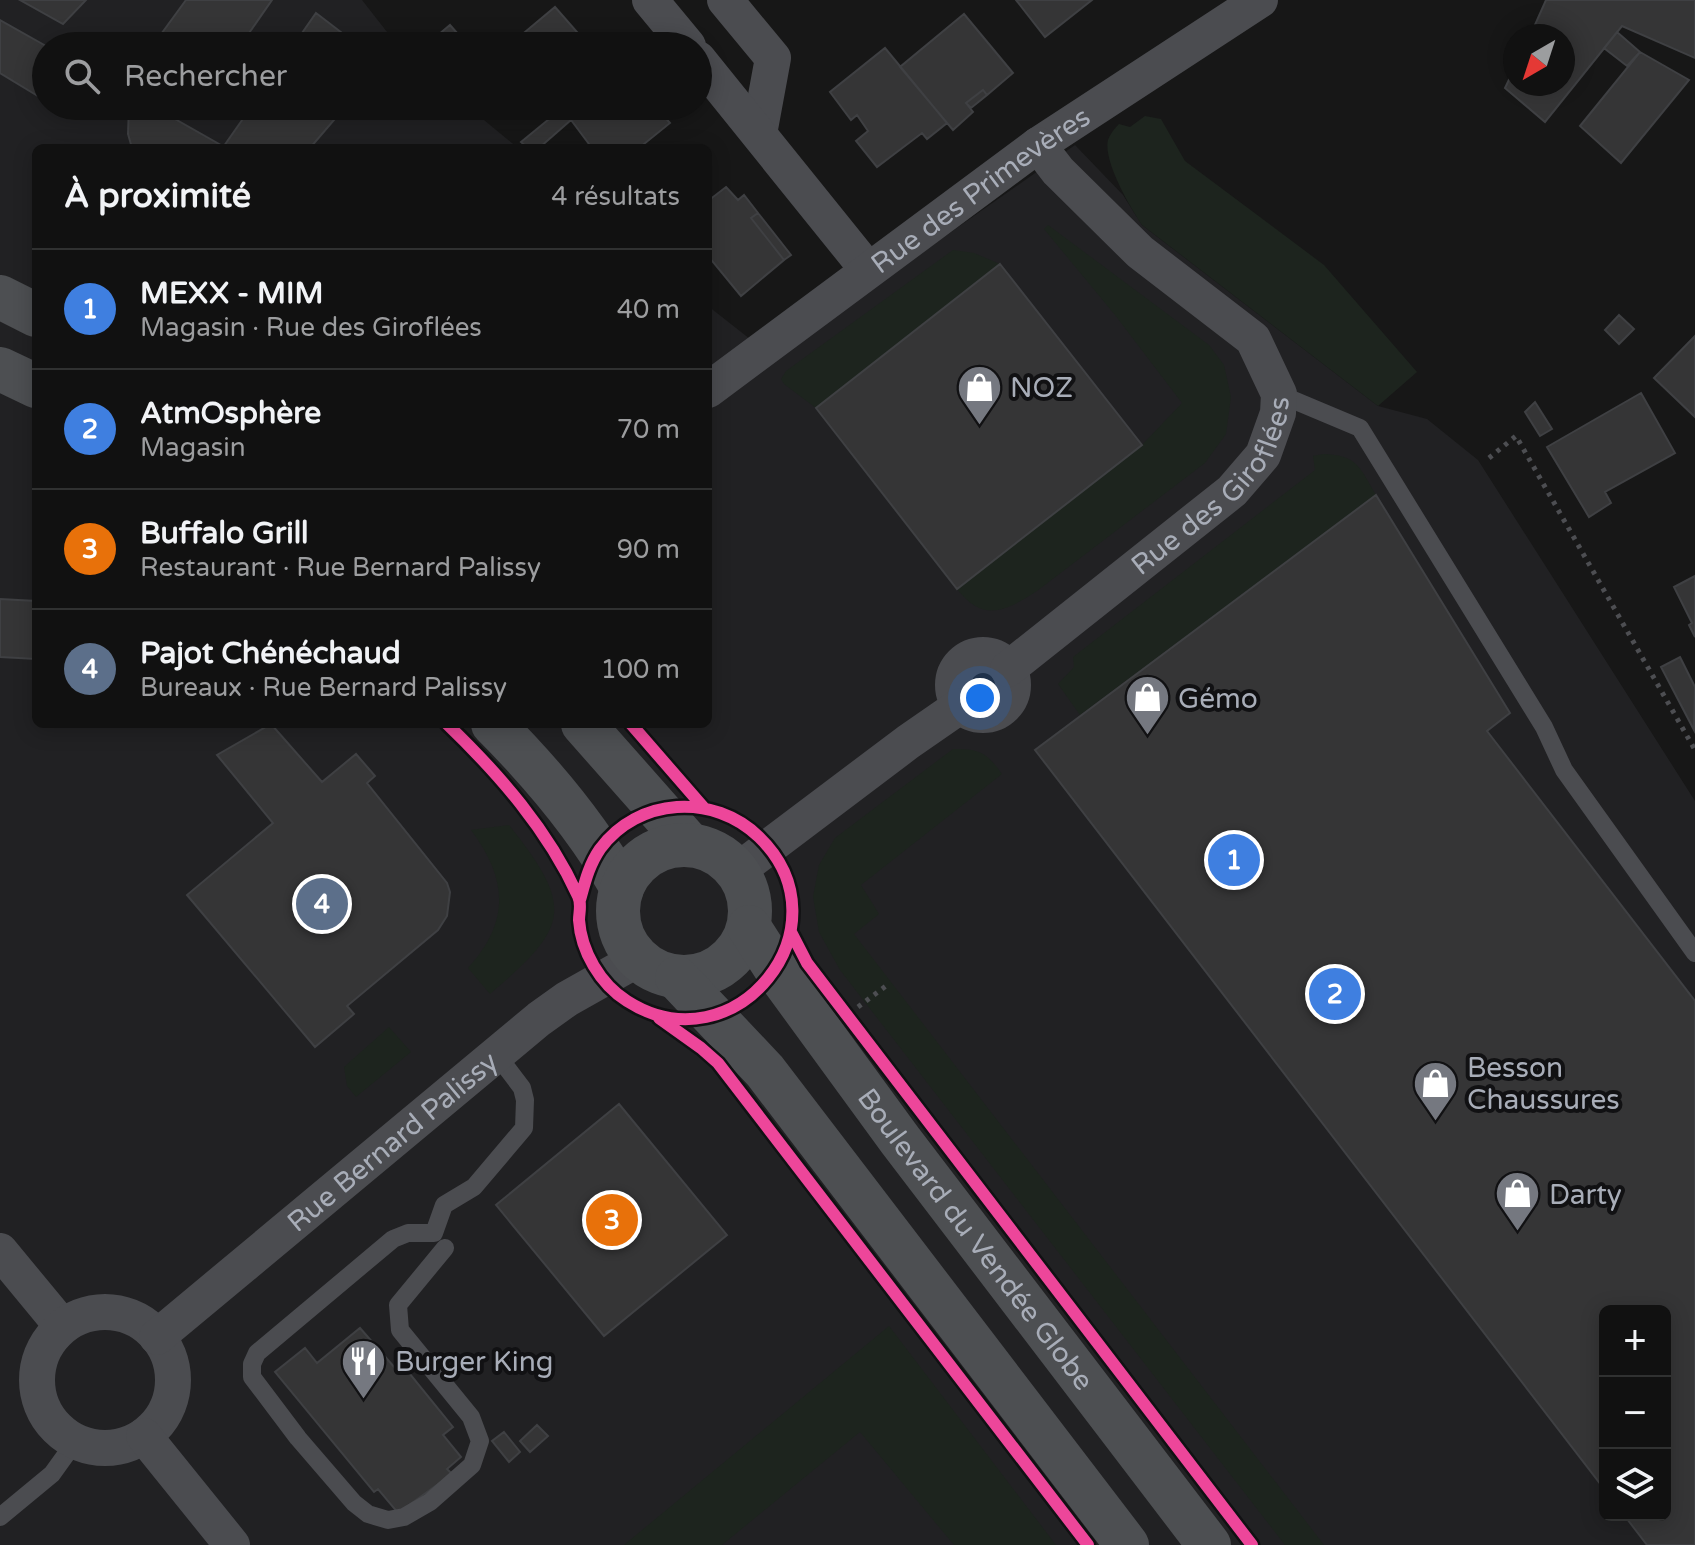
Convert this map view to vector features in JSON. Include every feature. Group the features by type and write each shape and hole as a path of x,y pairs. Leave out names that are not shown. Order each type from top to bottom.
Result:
{"main road":[{"path":"0,297 32,313"},
{"path":"0,369 32,384"},
{"path":"497,728 573,812 600,849 622,888"},
{"path":"587,728 690,845"},
{"path":"657,968 701,976 723,966 739,949 749,927 751,908 747,888 737,871 724,858 708,849 690,845 668,847 649,855 633,869 622,888 618,907 626,944 657,968 765,1071 1127,1545"},
{"name":"Boulevard du Vendée Globe","path":"749,927 781,977 900,1140 1209,1545"}],"street":[{"path":"650,0 676,32"},
{"path":"725,0 773,58 759,134"},
{"name":"Rue des Primevères","path":"712,387 1038,145 1260,0"},
{"path":"712,76 868,270"},
{"name":"Rue des Giroflées","path":"737,871 960,706 952,686 954,674 962,663 975,656 986,655 1002,662 1008,669 1232,491 1263,455 1278,413 1279,394 1253,339 1140,252 1058,171 1038,145"},
{"name":"Rue Bernard Palissy","path":"157,1337 567,999 657,968"},
{"path":"0,1251 62,1326"},
{"path":"102,1312 142,1322 157,1337 172,1365 173,1380 170,1402 160,1421 144,1436 111,1449 93,1448 75,1442 59,1431 46,1416 39,1398 37,1377 40,1358 49,1340 62,1326 81,1316 102,1312"},
{"path":"144,1436 232,1545"}],"lane":[{"path":"1279,394 1360,428 1544,727 1564,770 1695,953"},
{"path":"439,1240 408,1233 393,1239 257,1353 252,1364 252,1377 344,1492 368,1514 388,1520 404,1517 430,1502 472,1465 480,1441 471,1417 400,1330 398,1305 439,1240 444,1205 474,1187 524,1128 522,1088 497,1055"},
{"path":"0,1517 52,1474 75,1442"}],"path":[{"path":"1489,458 1516,436 1695,750"},
{"path":"850,1012 890,983"}],"shaded area":[{"path":"0,0 362,0 387,32 32,32 32,120 484,120 513,144 32,144 32,728 712,728 712,309 773,357 1075,145 1123,195 1142,225 1378,406 1427,419 1478,460 1695,801 1695,1545 0,1545"},
{"path":"1145,116 1161,119 1185,161 1324,265 1417,372 1378,406 1142,225 1119,184 1108,149 1109,138 1119,124 1130,127"},
{"path":"1048,225 1209,345 1224,365 1231,397 1226,434 1205,463 1037,591 1005,608 986,610 967,600 957,589 1142,445 1182,403 1044,229"},
{"path":"953,250 974,253 1000,264 816,408 784,384 781,379 786,371"},
{"path":"1323,454 1351,460 1376,495 1080,715 1058,684 1074,667 1073,657 1315,470 1313,456"},
{"path":"953,749 982,753 1002,774 861,885 879,914 854,934 1324,1545 1285,1545 840,970 819,932 813,897 819,865 835,838"},
{"path":"509,825 545,877 553,897 554,916 548,933 536,951 490,994 468,968 492,933 499,899 492,865 471,830"},
{"path":"389,1027 411,1052 356,1097 347,1086 344,1067"},
{"path":"889,1326 1056,1545 954,1545 860,1432 722,1545 624,1545"}],"building":[{"path":"20,0 86,0 63,24"},
{"path":"186,0 272,0 250,32 163,32"},
{"path":"1016,0 1092,0 1045,37"},
{"path":"1546,0 1695,0 1695,58 1622,26 1575,85 1575,24 1535,24"},
{"path":"555,7 577,32 525,32"},
{"path":"316,13 341,32 303,32"},
{"path":"964,14 1013,73 987,95 983,90 966,103 973,112 953,130 900,67"},
{"path":"0,20 32,38 32,93 0,73"},
{"path":"450,25 456,32 442,32"},
{"path":"1617,32 1640,52 1627,66 1604,48"},
{"path":"885,48 947,123 927,139 922,133 877,167 856,141 868,131 857,115 851,120 830,92"},
{"path":"1640,52 1689,80 1621,163 1580,126"},
{"path":"983,90 987,95 971,108 966,103"},
{"path":"1514,96 1566,96 1545,122"},
{"path":"128,120 177,120 219,144 131,144"},
{"path":"242,120 334,120 313,144 225,144"},
{"path":"548,120 571,120 544,144 521,142"},
{"path":"571,120 667,120 670,123 644,144 589,144"},
{"path":"726,187 738,200 744,195 758,213 751,218 784,260 741,296 712,261 712,198"},
{"path":"758,213 791,255 784,260 751,218"},
{"name":"NOZ","path":"1000,264 1142,445 957,589 816,408"},
{"path":"1619,315 1634,329 1619,344 1605,330"},
{"path":"1695,336 1695,417 1654,378"},
{"path":"1641,393 1675,453 1605,492 1611,503 1589,517 1547,447"},
{"path":"1535,402 1552,429 1540,436 1525,412"},
{"path":"1376,495 1510,713 1487,731 1695,1001 1695,1545 1647,1545 1629,1521 1671,1521 1671,1305 1599,1305 1599,1482 1035,750"},
{"path":"1695,576 1695,637 1689,625 1692,623 1674,587"},
{"path":"0,599 32,601 32,659 0,657"},
{"path":"1680,657 1695,687 1694,730 1661,667"},
{"path":"264,728 275,728 322,782 356,754 375,776 367,783 447,883 450,892 447,916 438,930 347,1006 354,1014 315,1047 187,895 273,823 217,755"},
{"path":"619,1104 727,1235 604,1336 496,1205"},
{"name":"Burger King","path":"360,1328 395,1368 401,1363 453,1427 443,1435 461,1457 447,1469 452,1474 398,1513 378,1489 374,1492 275,1372 305,1348 317,1363"},
{"path":"537,1425 548,1436 530,1452 520,1441"},
{"path":"504,1432 520,1452 509,1462 492,1441"}],"cycle path":[{"path":"451,728 521,804 552,848 579,899 579,920 588,955 608,986 627,1001 667,1017 706,1017 740,1003 768,978 786,946 792,910 784,872 759,837 721,813 699,808 677,807 655,811 635,819 616,832 593,861 580,900"},
{"path":"634,728 704,808"},
{"path":"791,932 807,963 1252,1545"},
{"path":"659,1018 718,1063 1088,1545"}],"place":[{"name":"NOZ","path":"979,426"},
{"name":"Gémo","path":"1147,737"},
{"name":"MEXX - MIM","path":"1234,860"},
{"name":"Pajot Chénéchaud","path":"322,904"},
{"name":"AtmOsphère","path":"1335,994"},
{"name":"Besson Chaussures","path":"1436,1122"},
{"name":"Buffalo Grill","path":"612,1220"},
{"name":"Darty","path":"1518,1233"},
{"name":"Burger King","path":"364,1400"}]}
